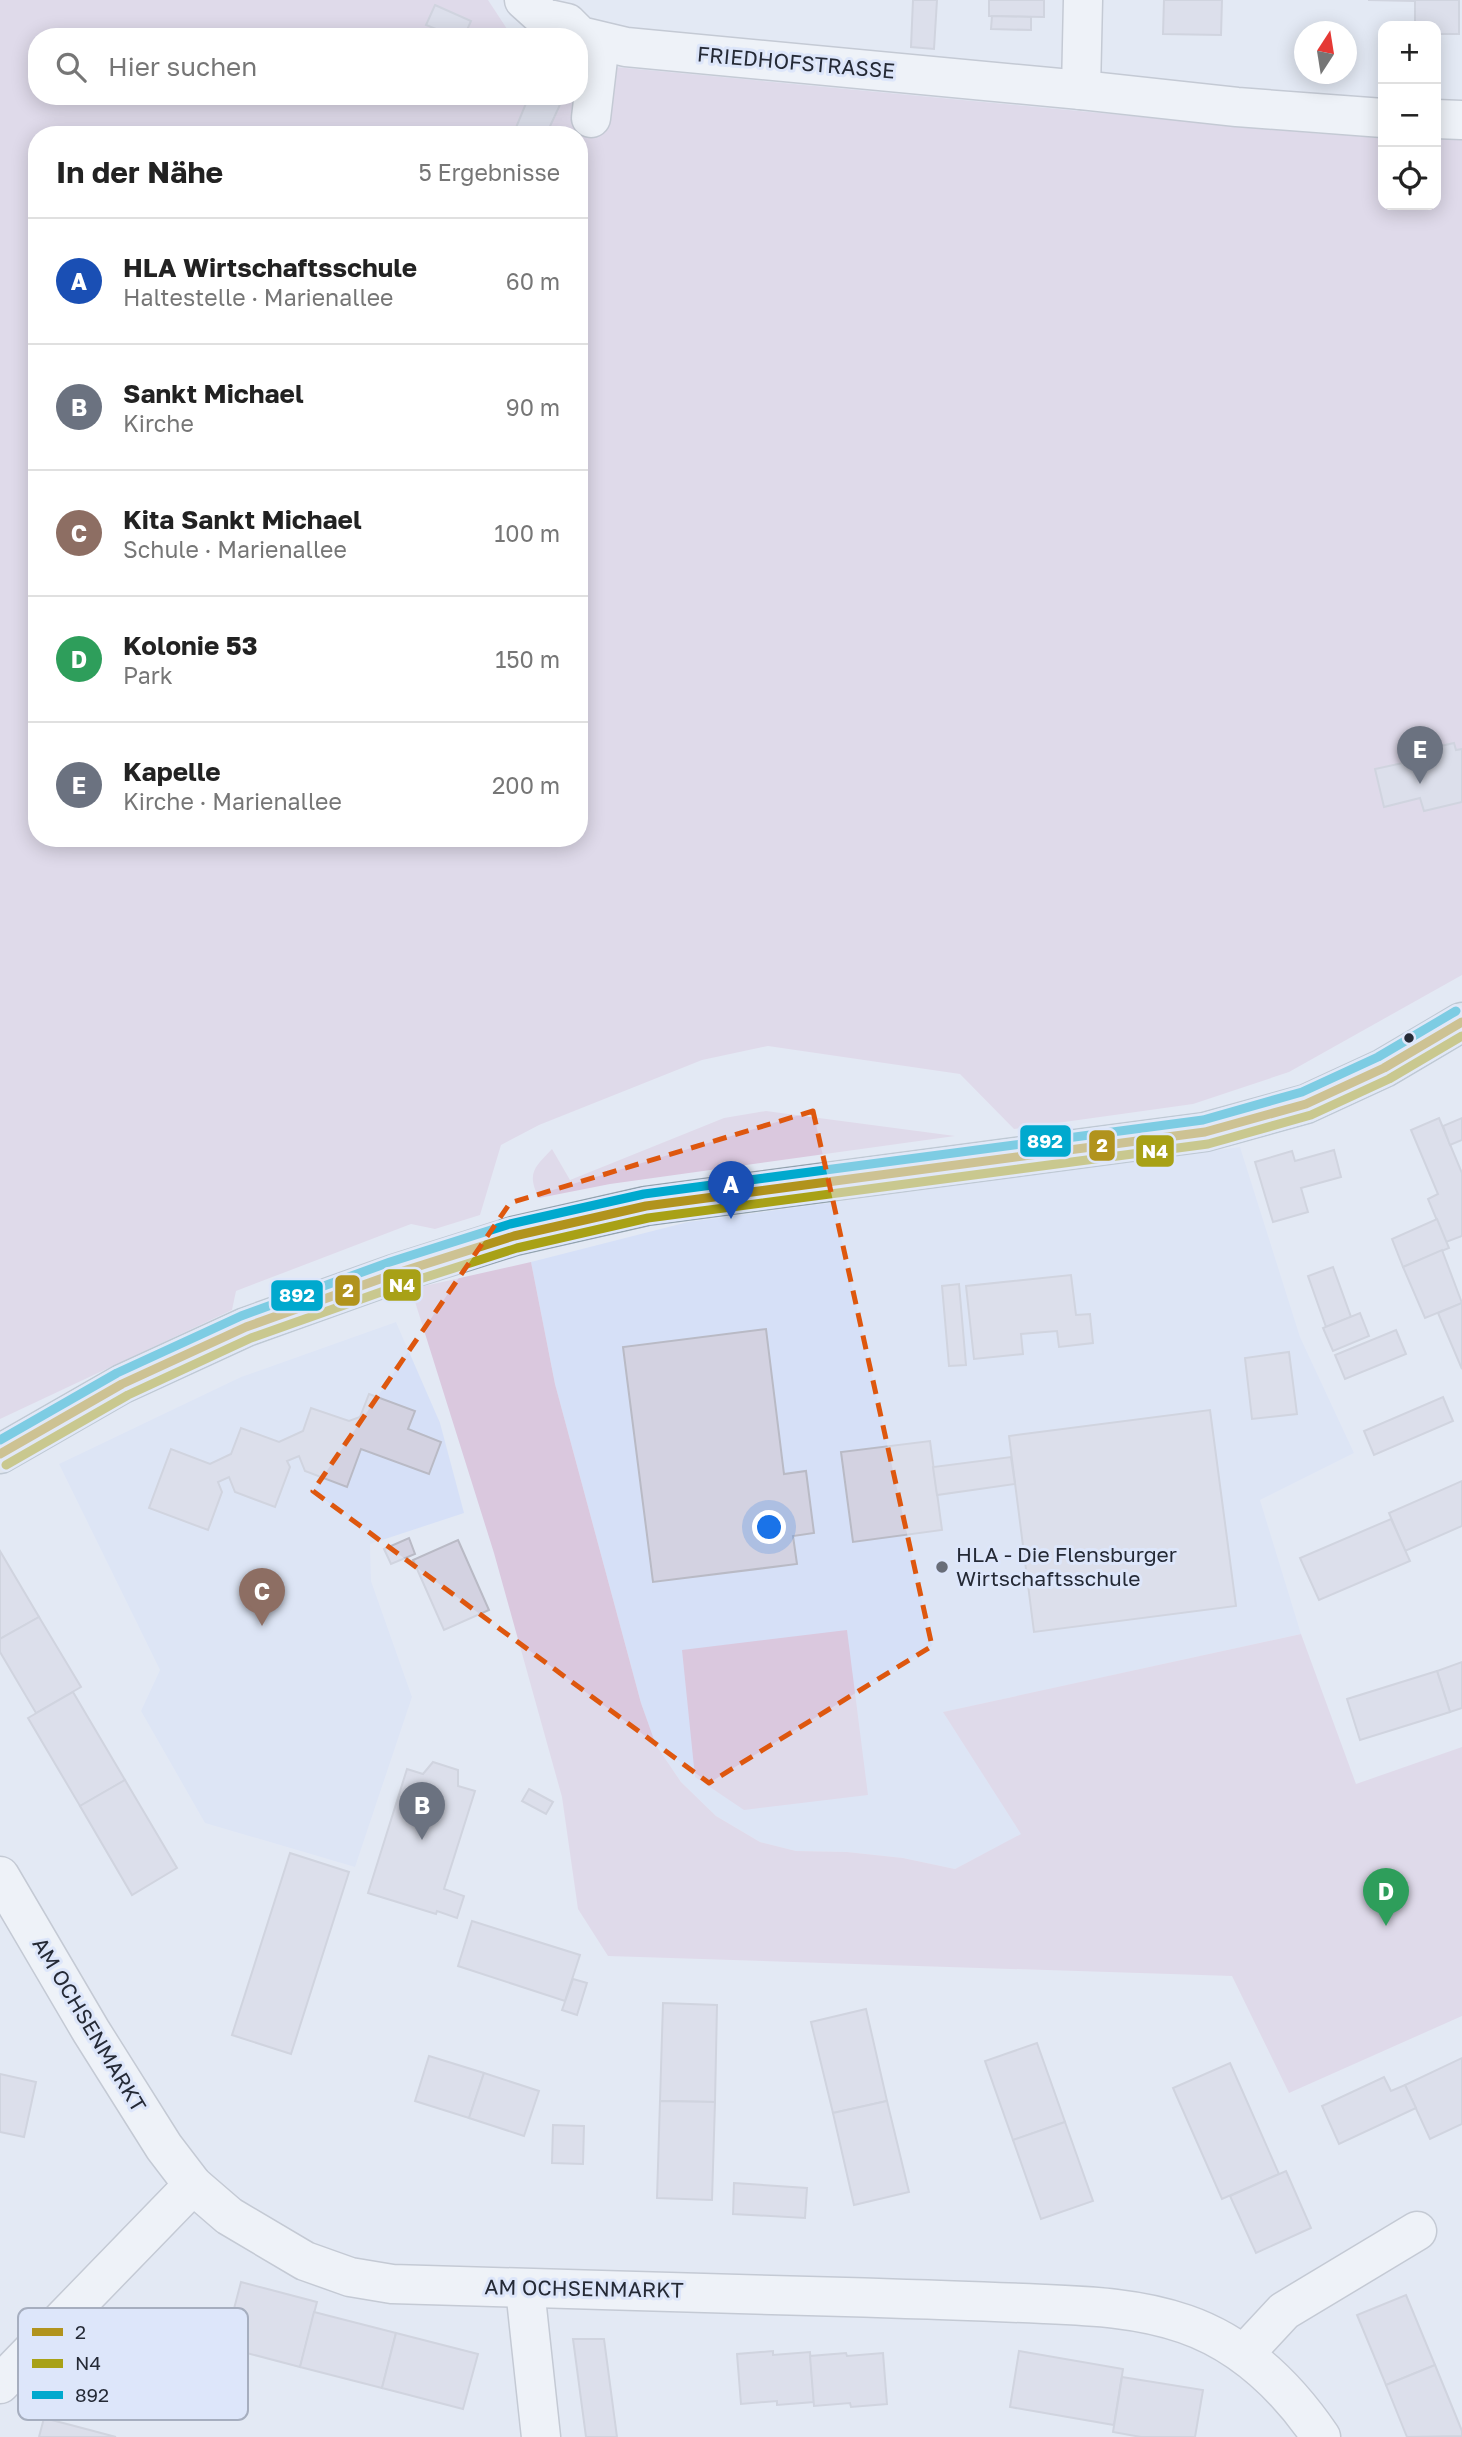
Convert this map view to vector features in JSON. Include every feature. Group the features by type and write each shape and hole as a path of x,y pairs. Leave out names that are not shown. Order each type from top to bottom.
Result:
{"main road":[{"path":"0,1454 122,1384 246,1327 394,1274 514,1236 646,1206 1205,1132 1306,1104 1384,1068 1462,1022"}],"street":[{"name":"FRIEDHOFSTRASSE","path":"524,0 544,18 566,12 575,28"},
{"path":"1081,90 1083,0"},
{"name":"FRIEDHOFSTRASSE","path":"588,38 640,48 1237,107 1378,118"},
{"path":"591,118 600,42"},
{"path":"1441,120 1462,120"},
{"name":"AM OCHSENMARKT","path":"0,1876 91,2031 164,2147 192,2185 229,2216 305,2262 349,2277 393,2284 968,2300 1089,2306 1137,2312 1184,2323 1214,2336 1244,2354 1265,2370 1303,2410 1321,2437"},
{"path":"73,2308 192,2185"},
{"path":"1244,2354 1284,2311 1417,2231"},
{"path":"525,2289 541,2437"},
{"path":"0,2384 18,2365"}],"highlighted area":[{"path":"813,1111 932,1646 709,1783 313,1491 510,1203"}],"shaded area":[{"path":"0,0 488,0 506,28 28,28 28,105 588,105 588,77 594,65 1322,134 1378,135 1378,210 1441,210 1441,135 1462,135 1462,975 1289,1072 1193,1104 1014,1129 960,1074 768,1046 702,1060 539,1125 501,1145 480,1215 435,1229 411,1224 236,1291 232,1310 0,1419"},
{"path":"766,1111 955,1136 610,1184 539,1198 535,1189 534,1171 552,1149 570,1180 724,1118"},
{"name":"HLA - Die Flensburger Wirtschaftsschule","path":"1240,1147 1300,1337 1354,1453 1260,1500 1301,1634 944,1712 1022,1834 955,1869 903,1858 847,1852 796,1851 760,1842 716,1816 681,1782 656,1745 641,1703 555,1384 531,1262 688,1222"},
{"path":"531,1262 555,1384 641,1703 656,1745 681,1782 716,1816 760,1842 796,1851 847,1852 903,1858 955,1869 1021,1834 943,1712 1301,1634 1356,1784 1462,1747 1462,2016 1289,2093 1232,1976 608,1956 578,1909 562,1797 494,1553 411,1289"},
{"path":"396,1322 440,1423 464,1513 370,1544 371,1581 412,1697 355,1867 205,1823 141,1711 160,1670 59,1464 241,1377"},
{"path":"847,1630 868,1795 744,1810 695,1777 682,1650"}],"building":[{"path":"913,0 937,0 934,49 911,47"},
{"path":"989,0 1044,0 1044,17 989,16"},
{"path":"1164,0 1222,0 1221,35 1163,34"},
{"path":"1368,0 1459,0 1459,34 1441,34 1441,21 1415,21 1415,1"},
{"path":"435,5 471,21 468,28 434,28 426,25"},
{"path":"992,16 1031,17 1031,30 991,29"},
{"path":"525,105 560,105 550,126 517,126"},
{"path":"1454,743 1456,750 1462,749 1462,802 1424,811 1420,798 1384,807 1375,769 1412,761 1410,753"},
{"path":"1439,1118 1462,1173 1462,1236 1446,1242 1428,1199 1438,1194 1411,1130"},
{"path":"1462,1118 1462,1140 1450,1145 1443,1126"},
{"path":"1334,1150 1341,1177 1301,1188 1308,1212 1273,1222 1255,1162 1292,1151 1295,1161"},
{"path":"1437,1219 1449,1248 1403,1267 1392,1239"},
{"path":"1442,1250 1462,1303 1425,1318 1403,1267"},
{"path":"1333,1267 1351,1317 1326,1327 1308,1276"},
{"path":"1071,1275 1076,1315 1090,1314 1093,1343 1059,1347 1057,1331 1021,1334 1023,1354 974,1359 966,1286"},
{"path":"959,1284 966,1365 949,1366 942,1286"},
{"path":"1462,1303 1462,1369 1438,1313"},
{"path":"1360,1313 1369,1336 1333,1351 1323,1328"},
{"path":"766,1329 784,1474 806,1471 814,1533 793,1536 797,1564 653,1582 623,1347"},
{"path":"1396,1330 1406,1354 1345,1379 1335,1355"},
{"path":"1289,1352 1297,1414 1252,1419 1245,1358"},
{"path":"369,1394 415,1411 408,1429 441,1442 429,1474 361,1449 347,1487 305,1471 299,1456 287,1461 290,1467 275,1507 235,1492 229,1477 218,1482 222,1492 208,1530 149,1508 171,1449 210,1464 231,1454 241,1428 279,1442 303,1431 311,1408 349,1421 360,1417"},
{"path":"1443,1397 1453,1421 1374,1455 1364,1431"},
{"path":"1210,1410 1236,1606 1034,1632 1009,1436"},
{"path":"930,1441 942,1530 853,1542 841,1452"},
{"path":"1011,1457 1015,1484 937,1495 933,1467"},
{"path":"1462,1481 1462,1526 1405,1551 1389,1513"},
{"path":"1391,1519 1410,1561 1319,1600 1300,1558"},
{"path":"409,1538 415,1554 391,1564 384,1549"},
{"path":"458,1540 489,1610 444,1630 413,1560"},
{"path":"0,1551 39,1617 0,1639"},
{"path":"39,1617 81,1687 36,1713 0,1652 0,1639"},
{"path":"1462,1662 1462,1708 1450,1712 1437,1671"},
{"path":"1437,1671 1450,1712 1360,1740 1347,1699"},
{"path":"73,1692 125,1780 80,1806 28,1718"},
{"path":"433,1762 458,1770 458,1786 475,1791 444,1889 464,1896 457,1918 368,1893 407,1769 423,1774"},
{"path":"125,1780 177,1868 132,1895 80,1806"},
{"path":"529,1789 553,1802 546,1814 522,1801"},
{"path":"290,1853 349,1872 291,2054 232,2035"},
{"path":"472,1921 580,1955 565,2001 458,1966"},
{"path":"573,1979 587,1983 577,2015 562,2010"},
{"path":"663,2003 717,2005 715,2102 660,2101"},
{"path":"866,2009 887,2101 833,2113 811,2022"},
{"path":"1037,2043 1065,2122 1013,2140 985,2061"},
{"path":"429,2056 484,2073 469,2118 415,2101"},
{"path":"1462,2058 1462,2124 1430,2139 1405,2085"},
{"path":"1230,2063 1279,2174 1222,2199 1173,2088"},
{"path":"484,2073 539,2091 524,2136 469,2118"},
{"path":"0,2074 36,2082 24,2137 0,2132"},
{"path":"1384,2077 1391,2091 1405,2085 1416,2108 1339,2144 1322,2106"},
{"path":"660,2101 715,2102 712,2200 657,2198"},
{"path":"887,2101 909,2192 854,2205 833,2113"},
{"path":"1065,2122 1093,2201 1041,2219 1013,2140"},
{"path":"553,2125 584,2126 583,2164 552,2163"},
{"path":"1286,2171 1311,2228 1256,2253 1230,2196"},
{"path":"734,2183 807,2188 805,2218 733,2214"},
{"path":"241,2282 317,2302 300,2367 248,2353 248,2308 234,2308"},
{"path":"1406,2295 1435,2365 1386,2385 1357,2315"},
{"path":"314,2312 396,2333 382,2388 300,2367"},
{"path":"396,2333 478,2354 463,2409 382,2388"},
{"path":"573,2339 604,2339 617,2437 586,2437"},
{"path":"773,2351 773,2355 810,2352 814,2402 741,2404 737,2354"},
{"path":"1019,2351 1123,2369 1114,2425 1010,2407"},
{"path":"846,2353 847,2356 883,2353 887,2404 814,2406 810,2356"},
{"path":"1435,2365 1462,2436 1407,2437 1386,2385"},
{"path":"1122,2377 1203,2390 1195,2437 1141,2437 1113,2432"},
{"path":"43,2420 52,2420 116,2437 39,2437"}],"transit line":[{"name":"892","path":"0,1440 117,1373 241,1316 390,1262 510,1224 644,1194 1203,1120 1302,1092 1378,1057 1456,1011"},
{"name":"2","path":"0,1454 122,1384 246,1327 394,1274 514,1236 646,1206 1205,1132 1306,1104 1384,1068 1462,1022"},
{"name":"N4","path":"6,1465 128,1395 251,1338 398,1286 517,1248 648,1218 1208,1144 1311,1115 1389,1079 1462,1036"}],"place":[{"name":"Kapelle","path":"1420,784"},
{"name":"HLA Wirtschaftsschule","path":"731,1219"},
{"name":"HLA - Die Flensburger Wirtschaftsschule","path":"942,1567"},
{"name":"Kita Sankt Michael","path":"262,1626"},
{"name":"Sankt Michael","path":"422,1840"},
{"name":"Kolonie 53","path":"1386,1926"}]}
